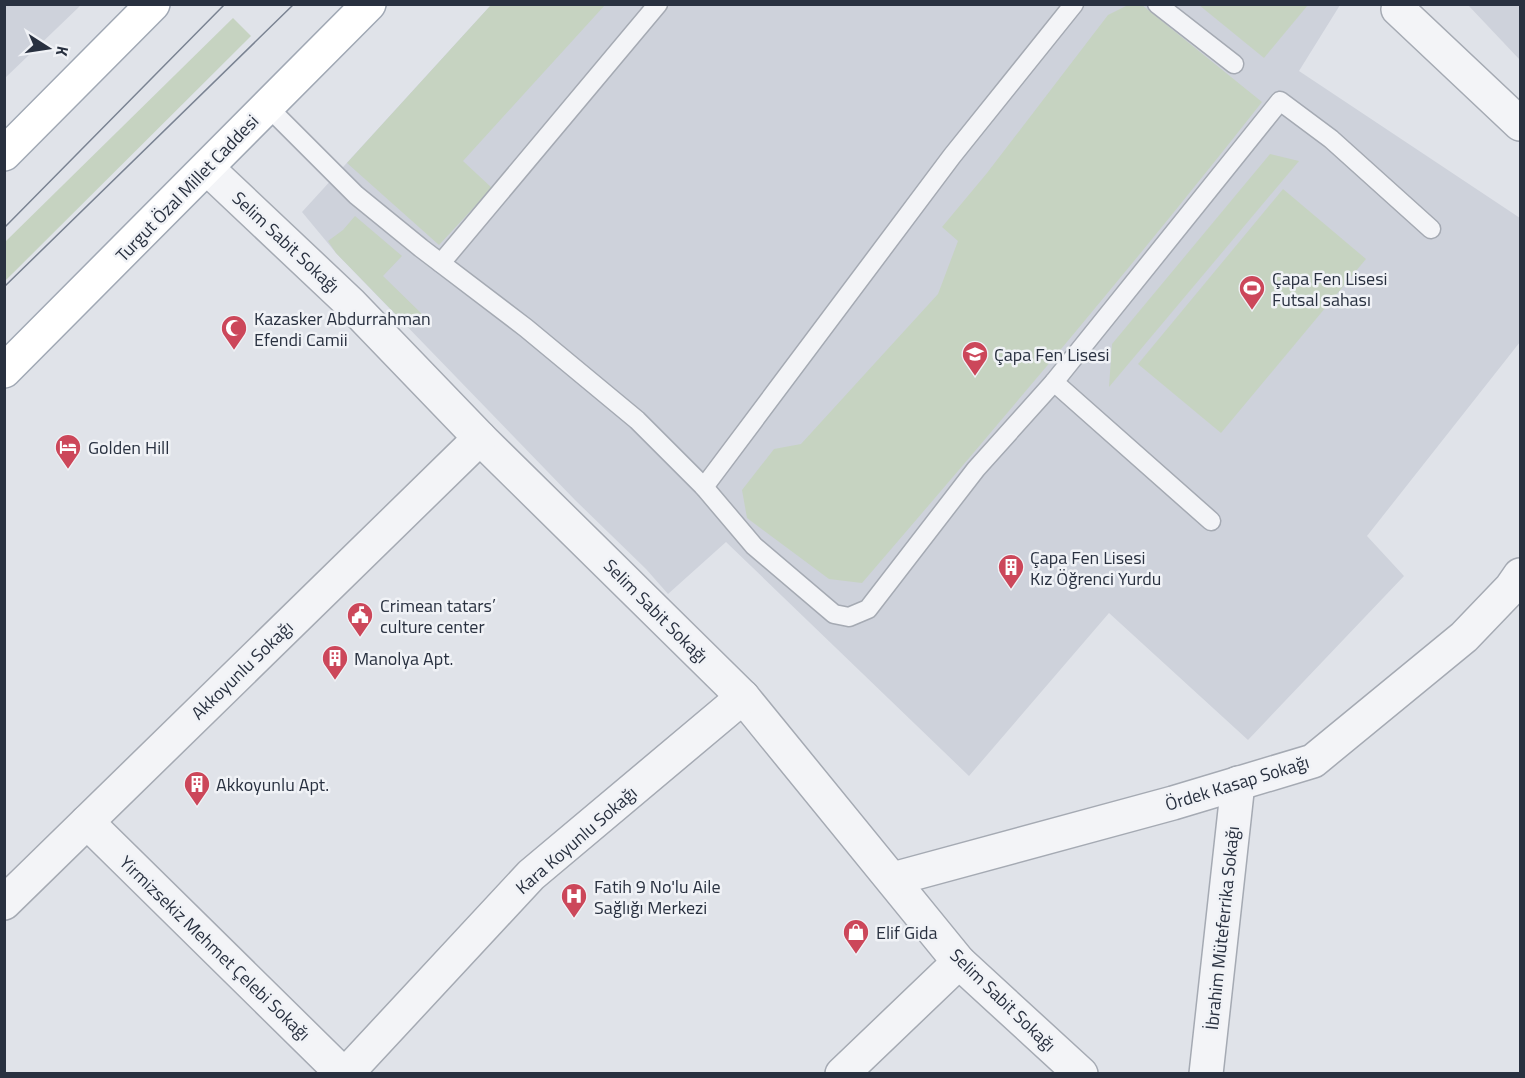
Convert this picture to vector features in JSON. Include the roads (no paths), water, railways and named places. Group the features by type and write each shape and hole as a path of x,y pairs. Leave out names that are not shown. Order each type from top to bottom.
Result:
{"main road":[{"path":"4,154 153,4"},
{"name":"Turgut Özal Millet Caddesi","path":"4,371 208,169 369,4"}],"street":[{"path":"1400,7 1521,124"},
{"name":"Selim Sabit Sokağı","path":"208,169 350,303 480,438 743,697 893,879 958,962 1081,1074"},
{"name":"Akkoyunlu Sokağı","path":"4,903 480,438"},
{"name":"Ördek Kasap Sokağı","path":"893,879 1162,806 1313,761 1464,637 1517,586"},
{"name":"Kara Koyunlu Sokağı","path":"345,1074 531,875 743,697"},
{"name":"İbrahim Müteferrika Sokağı","path":"1206,1074 1238,783"},
{"name":"Yirmizsekiz Mehmet Çelebi Sokağı","path":"87,822 345,1074"},
{"path":"842,1074 958,962"}],"lane":[{"path":"441,263 658,4"},
{"path":"704,487 952,156 1074,4"},
{"path":"1157,4 1234,64"},
{"path":"267,106 356,195 526,328 637,420 704,487 754,546 834,614 849,617 868,609 976,469 1054,382 1280,101 1331,139 1431,229"},
{"path":"1054,382 1212,521"}],"tram line":[{"path":"4,228 225,4"},
{"path":"4,287 294,4"}],"place":[{"name":"Çapa Fen Lisesi Futsal sahası","path":"1252,311"},
{"name":"Kazasker Abdurrahman Efendi Camii","path":"234,351"},
{"name":"Çapa Fen Lisesi","path":"975,377"},
{"name":"Golden Hill","path":"68,470"},
{"name":"Çapa Fen Lisesi Kız Öğrenci Yurdu","path":"1011,590"},
{"name":"Crimean tatars’ culture center","path":"360,638"},
{"name":"Manolya Apt.","path":"335,681"},
{"name":"Akkoyunlu Apt.","path":"197,807"},
{"name":"Fatih 9 No'lu Aile Sağlığı Merkezi","path":"574,919"},
{"name":"Elif Gida","path":"856,955"}]}
